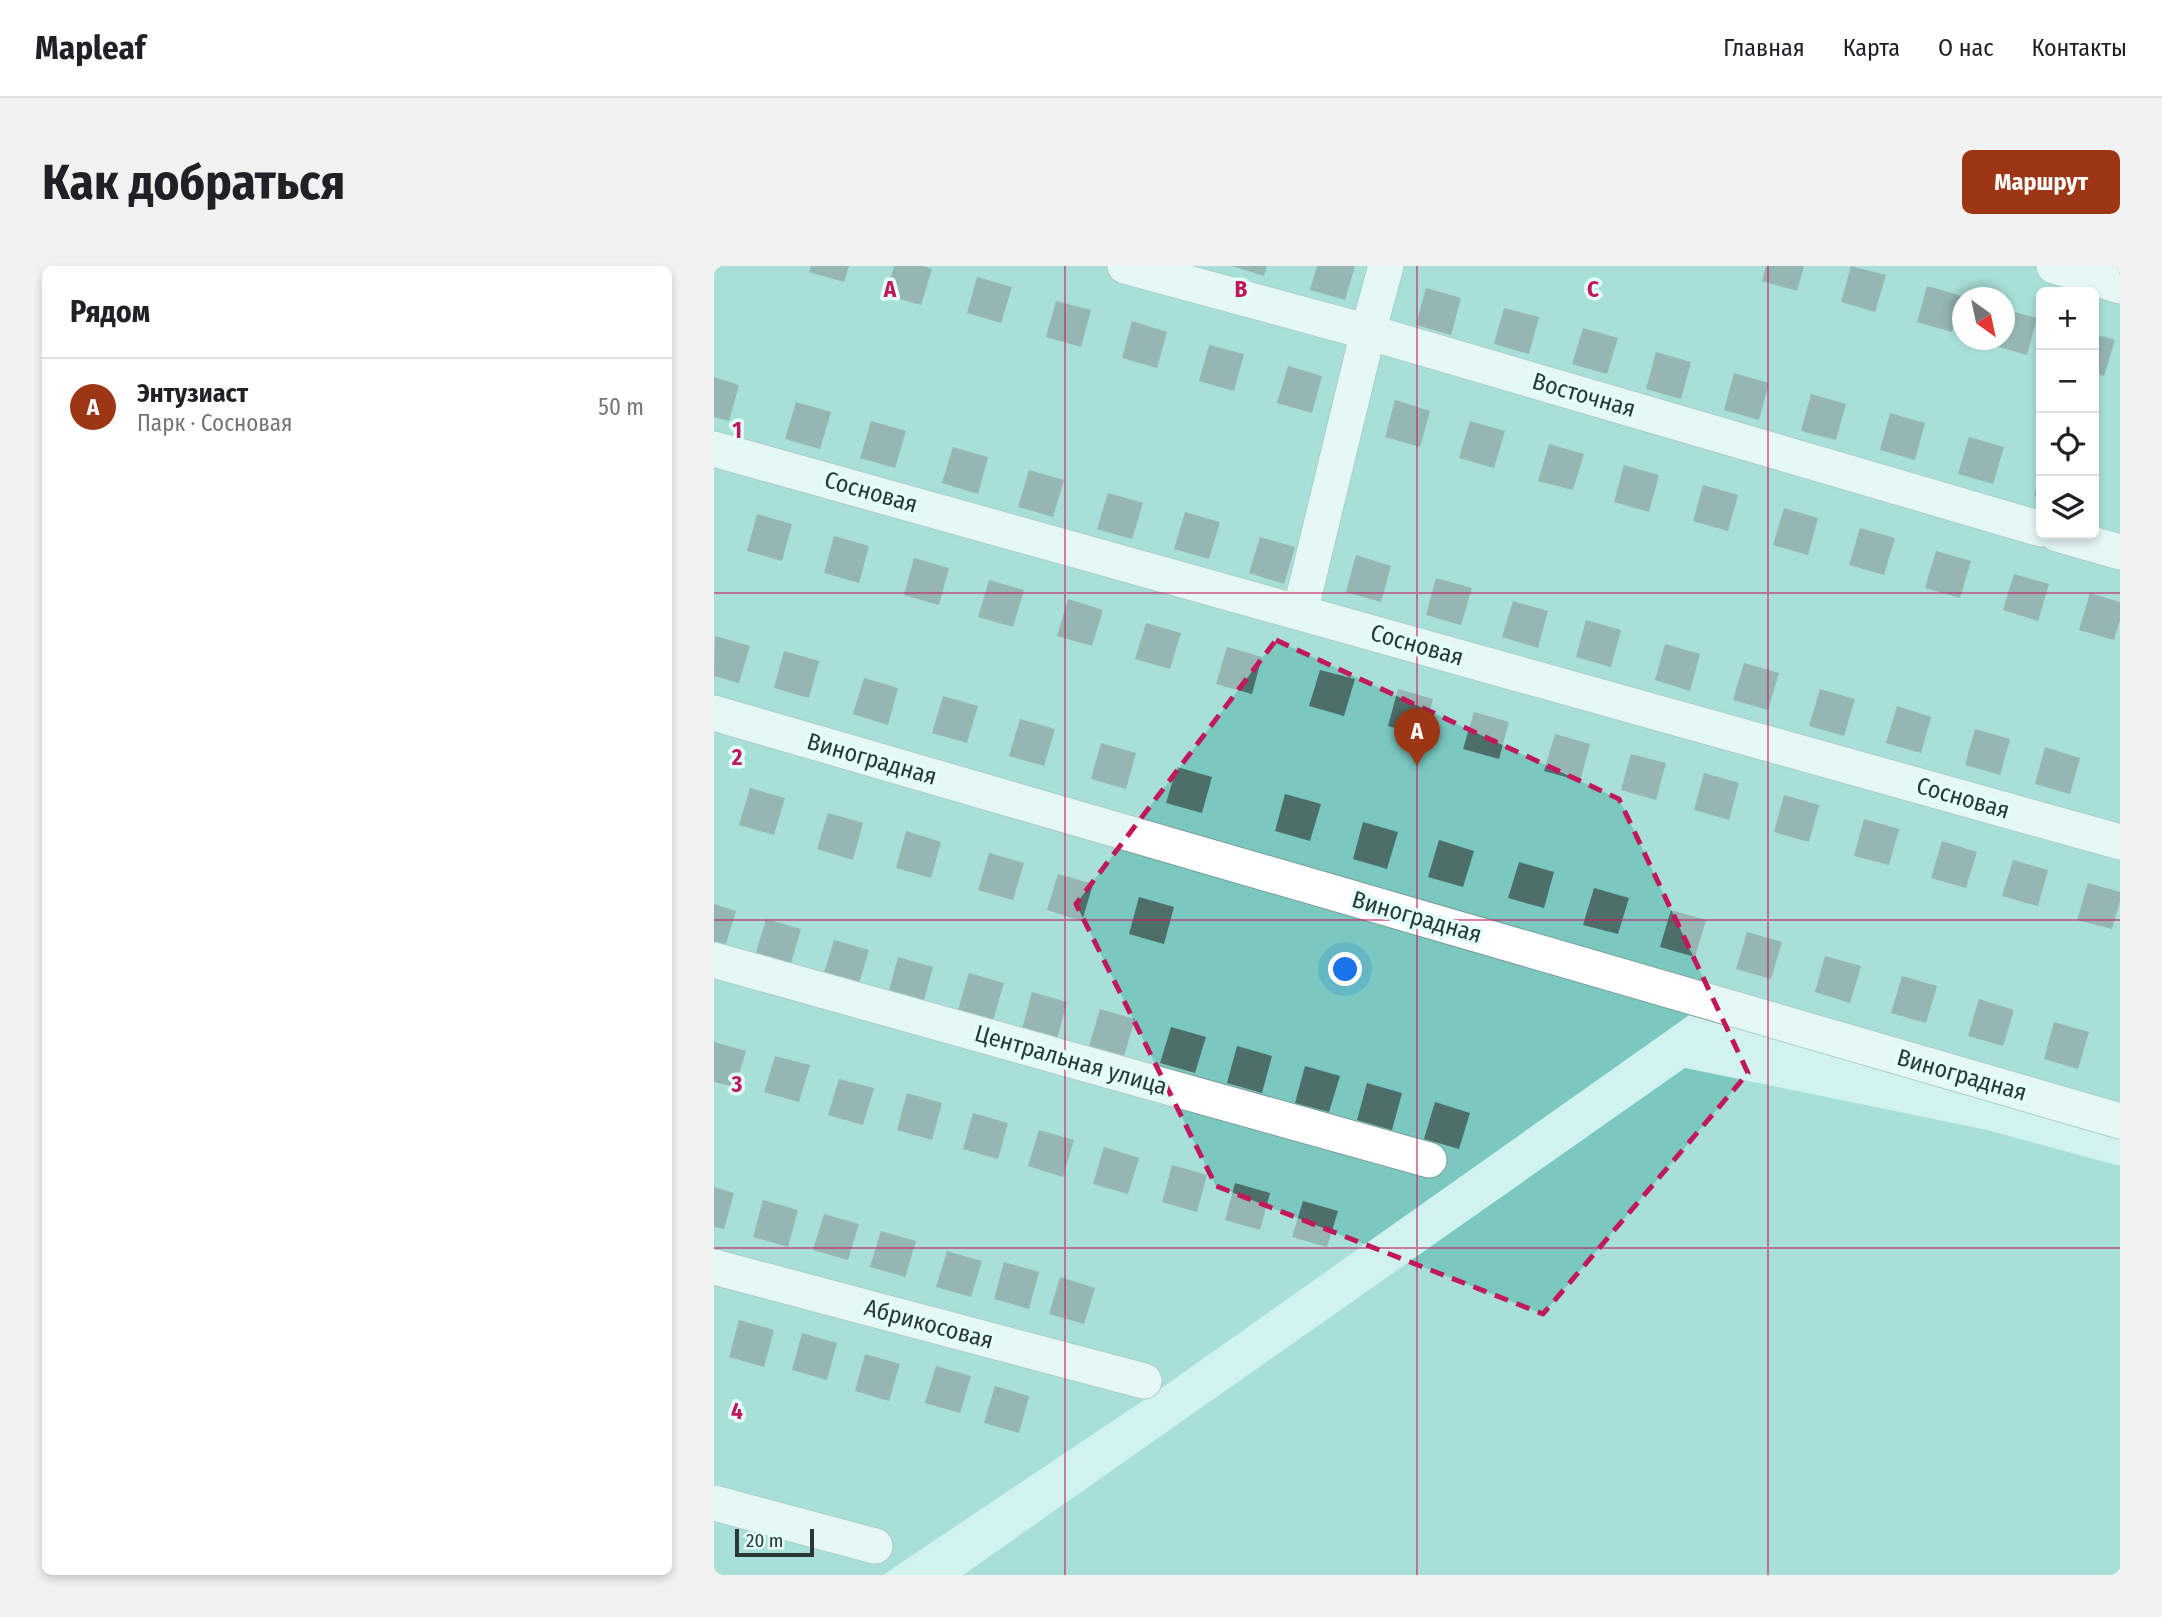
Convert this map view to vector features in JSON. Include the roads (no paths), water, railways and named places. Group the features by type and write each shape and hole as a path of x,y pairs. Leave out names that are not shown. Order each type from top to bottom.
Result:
{"street":[{"name":"Восточная","path":"1125,266 1368,332 2036,528"},
{"path":"1300,612 1386,266"},
{"path":"2054,266 2120,286"},
{"name":"Сосновая","path":"714,449 2120,842"},
{"path":"2074,539 2120,552"},
{"name":"Виноградная","path":"714,713 2120,1121"},
{"name":"Центральная улица","path":"714,960 1429,1160"},
{"name":"Абрикосовая","path":"714,1267 1144,1381"},
{"path":"714,1503 874,1546"}],"place":[{"name":"Энтузиаст","path":"1417,766"}]}
